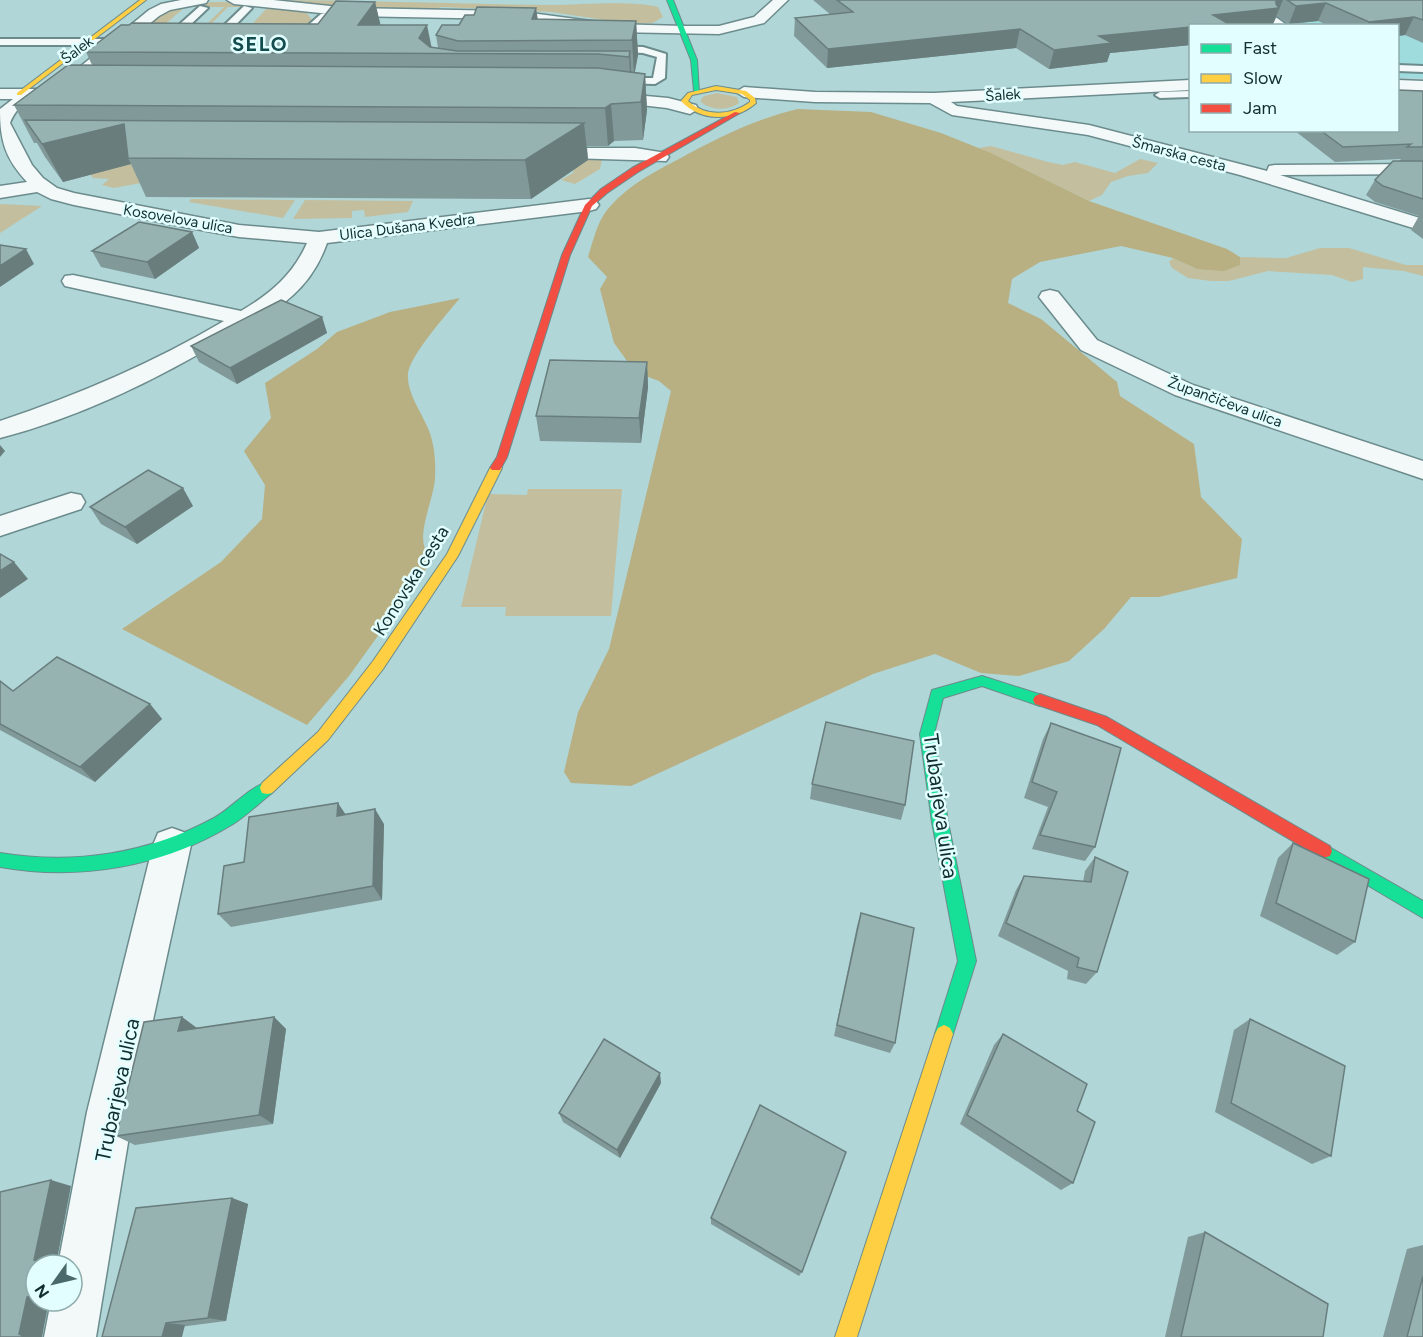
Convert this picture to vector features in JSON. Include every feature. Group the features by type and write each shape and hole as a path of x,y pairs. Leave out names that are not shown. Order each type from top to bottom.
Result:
{"street":[{"path":"670,0 694,60 693,69 697,78 697,91"},
{"path":"241,4 464,18 545,17 613,28 719,30 759,20 781,0"},
{"name":"Šalek","path":"24,94 139,2"},
{"path":"86,69 140,23 166,6 202,4"},
{"path":"694,60 753,99 753,103 741,111"},
{"path":"1399,85 1423,86"},
{"path":"716,88 815,97 717,114 669,103 595,97 716,88"},
{"name":"Šalek","path":"815,97 933,98 1189,88"},
{"path":"689,139 694,116 684,101 690,94 697,91"},
{"name":"Šalek","path":"0,93 69,94"},
{"path":"24,94 7,111 2,123 15,150 40,186"},
{"name":"Šmarska cesta","path":"933,98 952,110 1089,130 1246,171 1423,225"},
{"name":"Konovska cesta","path":"0,860 29,867 71,867 115,861 172,845 227,819 275,782 323,736 378,665 452,556 502,457 566,255 589,206 617,182 741,111"},
{"path":"15,150 38,151"},
{"path":"522,153 635,153 660,157"},
{"path":"1246,171 1423,169"},
{"name":"Kosovelova ulica","path":"0,192 40,186 68,197 126,210 282,237 319,238"},
{"name":"Ulica Dušana Kvedra","path":"0,430 108,391 150,373 193,350 291,286 311,259 319,238 589,206"},
{"path":"73,281 243,318"},
{"name":"Župančičeva ulica","path":"1050,297 1089,345 1184,390 1423,470"},
{"path":"0,526 71,501"},
{"name":"Trubarjeva ulica","path":"846,1337 967,961 940,822 927,734 937,694 982,681 1102,721 1423,910"},
{"name":"Trubarjeva ulica","path":"70,1337 110,1112 172,845"}],"lane":[{"path":"184,42 162,42 202,4"},
{"path":"232,43 208,42 241,4"},
{"path":"276,40 307,31 324,16 349,12"},
{"path":"1274,20 1281,24"},
{"path":"0,42 138,42"},
{"path":"597,47 655,52 662,57 660,78 655,81 607,81"},
{"path":"1399,68 1423,69"},
{"path":"1160,95 1189,88"},
{"path":"1399,96 1423,97"}],"shaded area":[{"path":"268,0 550,5 634,4 658,7 663,17 653,23 631,24 551,12 442,7 434,9 346,7"},
{"path":"1252,0 1423,0 1423,78 1399,77 1399,24 1303,24"},
{"path":"212,2 248,3 284,8 307,13 312,20 302,31 241,36 268,7 228,7 199,36 195,36 224,7 185,7 153,35 146,23 170,8"},
{"path":"717,93 737,97 739,103 719,109 709,107 700,101 704,96"},
{"path":"798,109 871,112 941,133 991,153 1089,201 1227,249 1240,257 1240,265 1224,271 1197,269 1173,258 1121,246 1040,262 1012,279 1008,303 1041,319 1117,382 1120,396 1194,444 1201,497 1242,539 1237,578 1159,597 1131,597 1104,629 1069,661 1019,676 981,673 935,654 873,674 631,786 571,783 564,772 578,712 609,649 671,391 659,381 635,372 614,343 600,289 607,277 588,257 596,232 607,210 615,201 650,175 737,130"},
{"path":"991,146 1048,162 1063,165 1075,162 1115,173 1140,159 1158,163 1148,173 1128,176 1111,182 1102,195 1089,201 979,148"},
{"path":"75,153 282,157 114,188 102,185 109,179 93,178"},
{"path":"505,159 602,159 600,169 575,184 561,180 573,173 575,164"},
{"path":"191,199 295,200 283,218 189,202"},
{"path":"305,200 413,201 408,212 365,217 364,210 352,211 352,218 293,219"},
{"path":"0,204 42,206 0,233"},
{"path":"1320,248 1349,248 1406,265 1423,265 1423,276 1404,271 1363,267 1363,279 1352,282 1332,275 1268,271 1229,281 1211,281 1188,278 1172,268 1169,262 1173,258 1197,269 1240,265 1240,257 1286,258"},
{"path":"460,298 422,345 408,373 411,393 429,430 434,450 434,487 423,533 427,552 434,558 349,676 307,725 122,629 221,562 262,519 265,485 244,451 271,418 265,383 317,349 337,332 390,312"},
{"path":"528,489 622,489 611,616 505,616 506,607 461,607 488,494 527,495"}],"building":[{"path":"837,0 1276,0 1279,8 1213,15 1229,24 1189,24 1189,27 1099,36 1112,43 1054,50 1020,29 828,49 795,18 853,12"},
{"path":"1287,0 1423,0 1423,20 1414,17 1369,22 1326,3 1296,6"},
{"path":"336,1 375,2 358,25 427,25 419,38 430,47 457,51 630,51 629,57 598,54 86,52 121,25 132,23 318,24"},
{"path":"477,7 536,8 532,19 636,21 632,40 458,41 436,35 442,25 459,25 465,15 474,15"},
{"path":"68,65 598,68 645,74 641,102 611,104 605,108 14,105"},
{"path":"1399,90 1423,91 1423,147 1407,147 1411,144 1343,147 1323,132 1399,132"},
{"path":"25,120 584,123 525,160 128,158 124,124 42,144"},
{"path":"1393,161 1423,161 1423,199 1383,186 1375,180"},
{"path":"139,222 192,232 147,262 92,251"},
{"path":"0,245 26,249 0,266"},
{"path":"281,300 322,317 230,368 191,346"},
{"path":"550,360 647,362 639,418 536,416"},
{"path":"148,470 183,488 125,527 90,507"},
{"path":"0,554 14,562 0,571"},
{"path":"57,657 150,704 80,767 0,724 0,681 13,691"},
{"path":"826,722 914,741 905,805 812,784"},
{"path":"1051,723 1121,748 1095,847 1040,835 1057,792 1032,782"},
{"path":"338,803 337,816 375,809 373,886 218,914 224,866 244,862 249,817"},
{"path":"1293,843 1369,879 1355,942 1276,903"},
{"path":"1095,857 1128,872 1097,972 1077,967 1079,958 1006,923 1024,876 1091,882"},
{"path":"861,913 914,928 895,1043 837,1025"},
{"path":"182,1017 178,1031 274,1017 259,1115 116,1136 144,1022"},
{"path":"1250,1019 1345,1066 1331,1156 1231,1103"},
{"path":"1003,1034 1087,1084 1077,1111 1095,1122 1073,1183 967,1115"},
{"path":"604,1039 660,1073 617,1150 559,1113"},
{"path":"760,1105 846,1152 802,1272 711,1218"},
{"path":"51,1180 35,1253 24,1253 24,1311 19,1334 25,1337 0,1337 0,1192"},
{"path":"232,1198 208,1318 166,1323 162,1337 102,1337 136,1208"},
{"path":"1205,1232 1328,1304 1323,1337 1181,1337"},
{"path":"1423,1276 1423,1337 1407,1337"}],"traffic: fast":[{"path":"670,0 694,60 697,91"},
{"path":"944,1034 967,961 940,822 927,734 937,694 982,681 1040,700"},
{"path":"0,860 28,865 87,865 146,854 202,833 227,819 267,788"},
{"path":"1324,851 1423,910"}],"traffic: slow":[{"path":"19,94 143,0"},
{"path":"716,88 744,92 753,99 753,103 737,112 718,115 699,112 684,101 690,94 716,88"},
{"path":"267,788 323,736 378,665 452,556 496,468"},
{"path":"846,1337 944,1034"}],"traffic: jam":[{"path":"496,468 502,457 566,255 589,205 604,191 635,170 737,113"},
{"path":"1040,700 1102,721 1324,851"}],"district":[{"name":"SELO","path":"260,44"}]}
